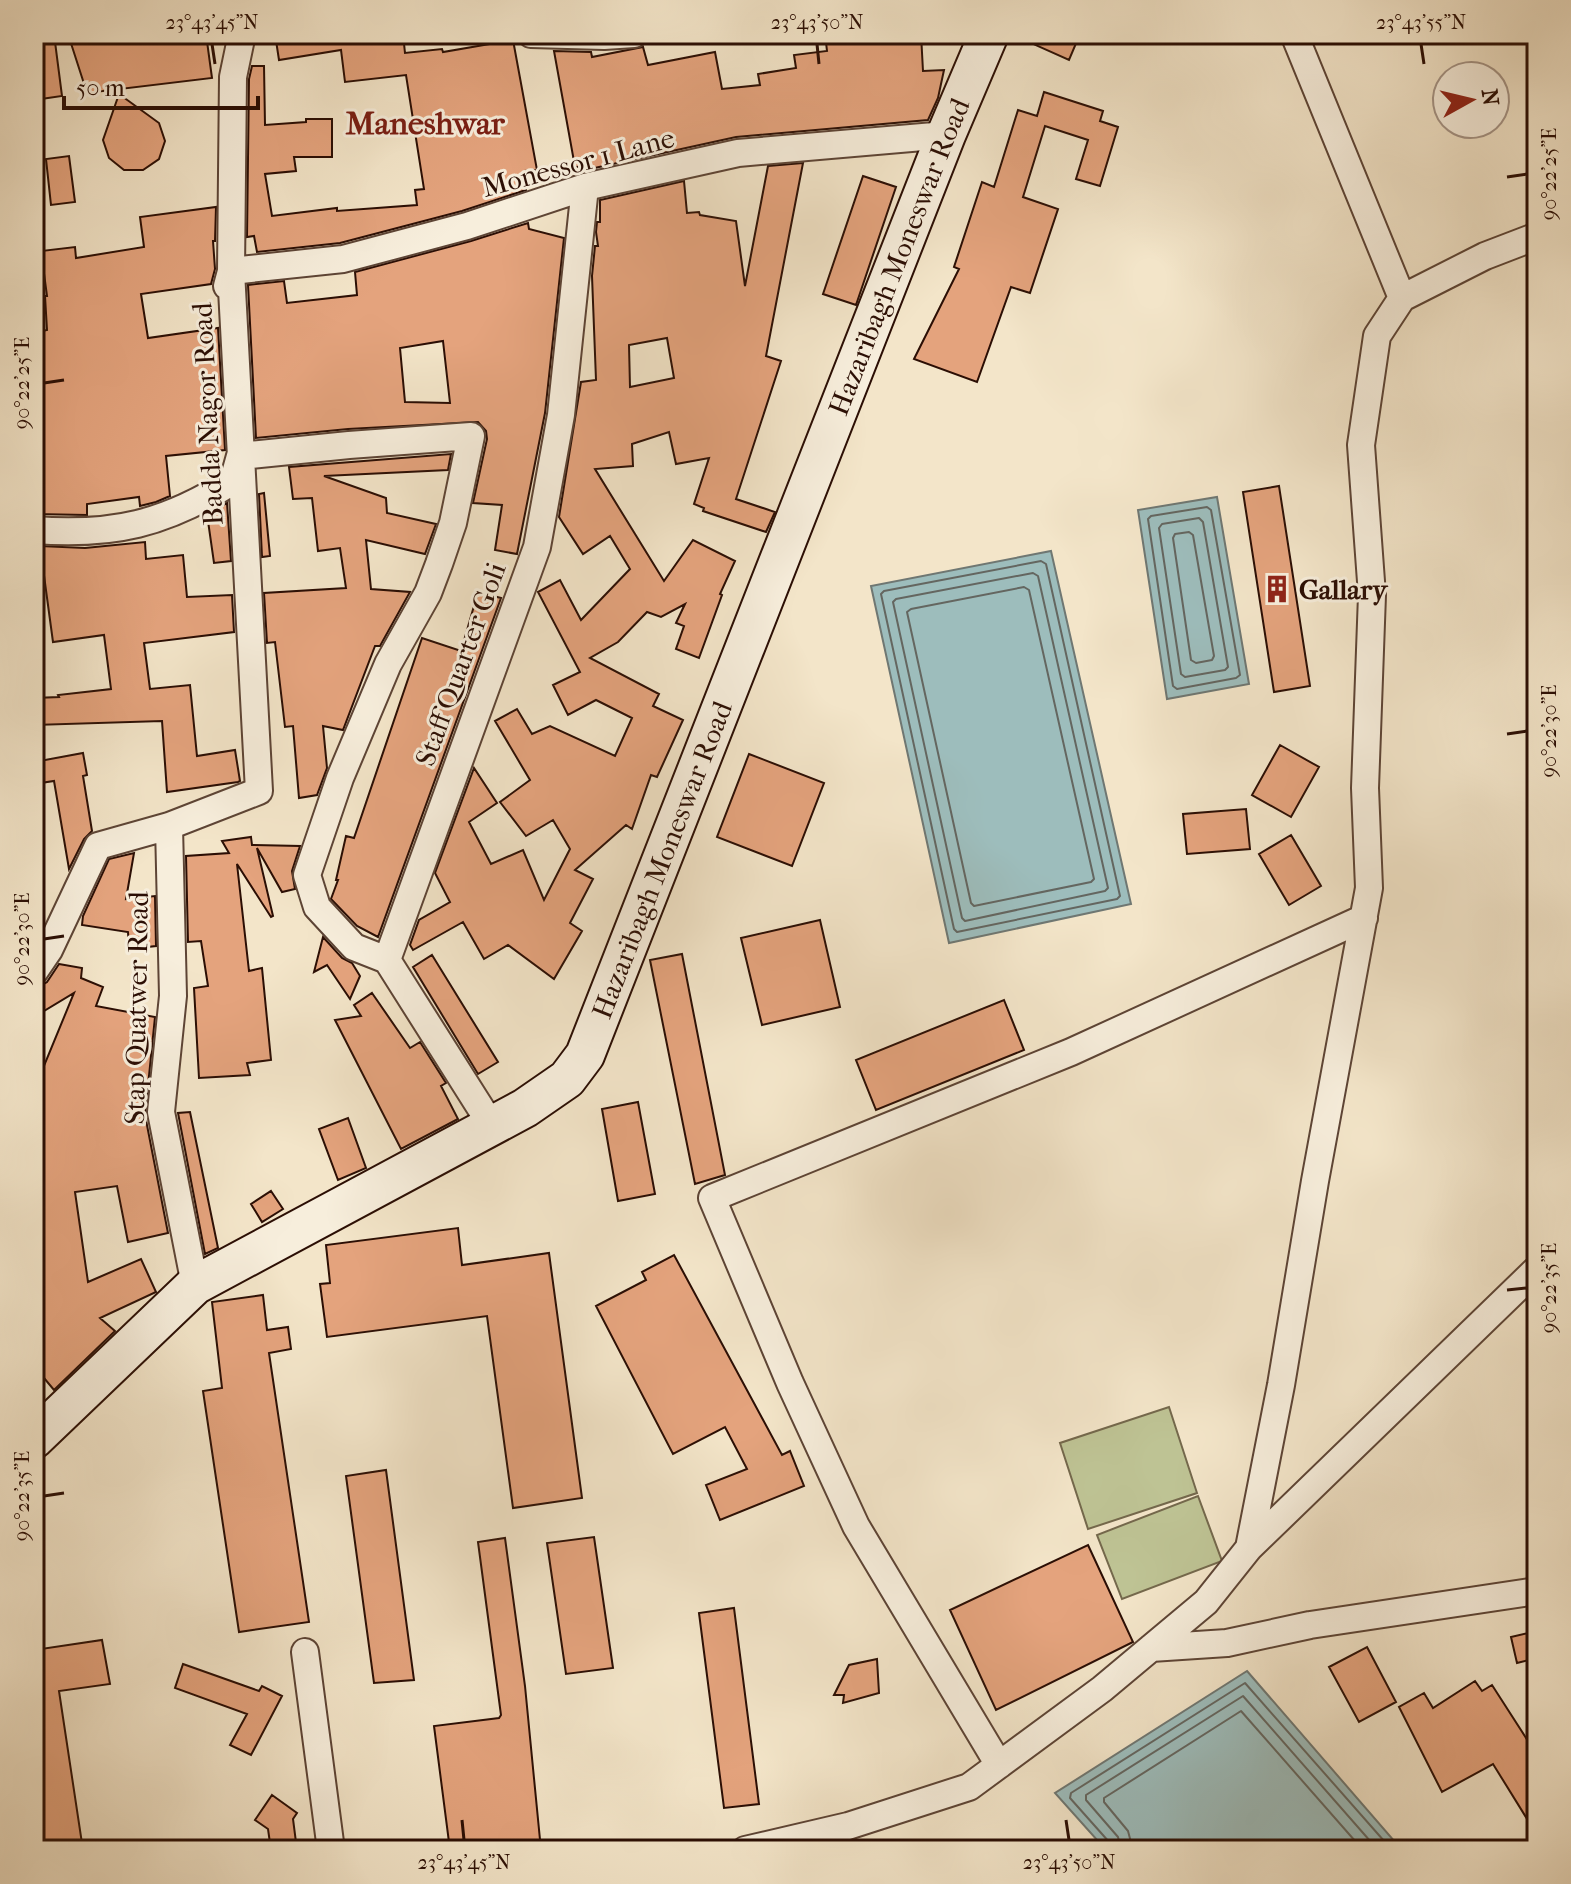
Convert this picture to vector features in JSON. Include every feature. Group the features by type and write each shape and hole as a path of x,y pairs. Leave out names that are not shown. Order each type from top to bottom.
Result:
{"street":[{"name":"Badda Nagor Road","path":"169,826 259,791 231,271 233,77 242,34"},
{"path":"531,34 634,34"},
{"name":"Hazaribagh Moneswar Road","path":"34,1439 195,1285 525,1108 567,1079 585,1055 946,135 989,34"},
{"path":"1294,34 1402,298"},
{"name":"Monessor 1 Lane","path":"231,271 343,259 467,226 585,187 738,153 946,135"},
{"name":"Staff Quarter Goli","path":"387,960 537,547 561,415 585,187"},
{"path":"1249,1548 1369,888 1365,788 1372,595 1361,445 1377,336 1402,298 1485,256 1537,236"},
{"path":"222,301 231,271"},
{"path":"34,530 78,533 149,523 233,481 240,456 471,436 453,523 433,580 388,664 340,778 307,875 317,907 354,947 387,960 492,1126"},
{"path":"34,972 49,950 98,846 169,826"},
{"name":"Stap Quatwer Road","path":"169,826 173,996 161,1112 195,1285"},
{"path":"999,1765 856,1526 790,1383 712,1198 1071,1052 1364,918"},
{"path":"745,1850 848,1826 969,1787 999,1765 1102,1689 1206,1602 1249,1548 1537,1269"},
{"path":"1151,1648 1227,1643 1310,1625 1537,1591"},
{"path":"305,1652 331,1850"}],"green space":[{"path":"1169,1407 1197,1493 1088,1529 1060,1443"},
{"path":"1198,1496 1222,1561 1122,1599 1097,1535"}],"water":[{"path":"1217,497 1249,684 1167,699 1138,510"},
{"path":"1051,551 1131,904 949,943 871,586"},
{"path":"1247,1671 1402,1850 1106,1850 1055,1793"}],"building":[{"path":"34,34 54,34 62,96 34,100"},
{"path":"68,34 206,34 212,78 87,93"},
{"path":"275,34 403,34 405,53 442,49 443,52 513,40 537,170 525,171 526,190 462,211 340,243 257,252 254,236 247,237 249,79 252,66 264,66 265,125 332,119 332,157 294,157 296,171 265,174 272,216 337,208 337,211 417,205 415,190 424,189 406,75 345,82 341,50 279,60"},
{"path":"825,34 859,34 860,43 921,34 923,71 944,70 938,98 928,120 736,137 590,169 590,166 575,167 554,51 591,52 592,57 643,47 648,65 715,52 722,89 760,85 758,74 796,68 794,55 827,51"},
{"path":"1011,34 1080,34 1069,60"},
{"path":"1044,92 1103,111 1100,121 1118,127 1100,186 1076,179 1088,140 1045,126 1023,197 1058,209 1030,293 1011,287 977,382 914,359 959,269 954,267 982,182 994,187 1018,110 1037,116"},
{"path":"119,94 159,123 165,141 159,159 143,170 124,170 109,158 103,140"},
{"path":"69,156 75,202 51,205 46,159"},
{"path":"803,163 766,356 781,361 736,499 775,512 766,532 703,511 704,508 694,504 709,458 676,464 669,432 632,444 633,466 595,469 664,581 693,540 735,561 720,594 699,658 676,649 684,626 676,623 685,604 661,617 647,612 618,642 590,658 659,694 653,706 683,720 657,777 651,775 632,829 626,825 575,870 593,879 570,923 582,931 554,979 508,945 484,959 463,922 413,950 410,945 419,920 450,902 435,873 474,768 497,803 469,822 491,864 523,850 544,900 570,849 553,820 526,836 500,802 530,780 495,721 517,709 532,734 550,726 615,756 632,718 596,700 568,715 553,685 580,672 538,592 560,580 581,620 630,569 610,536 583,554 559,517 581,382 596,380 592,276 595,246 598,246 596,232 597,222 600,222 600,200 684,181 687,213 699,212 700,215 736,221 745,286 768,166","holes":["667,338 674,378 630,387 629,345"]},
{"path":"863,176 896,187 856,305 823,294"},
{"path":"216,207 213,241 215,269 211,284 141,294 148,338 218,328 225,450 166,456 170,496 156,502 140,506 139,497 87,504 87,515 34,514 34,333 47,330 47,296 41,251 75,247 76,258 144,247 140,217"},
{"path":"528,223 529,229 564,238 545,413 517,554 495,550 502,505 473,503 487,439 486,431 478,422 256,438 248,285 284,281 287,303 357,295 355,272","holes":["443,341 450,403 405,402 400,348"]},
{"path":"451,454 448,470 324,476 386,498 387,513 436,524 425,554 366,540 371,589 410,592 380,646 375,646 343,730 323,726 327,768 317,795 299,798 293,726 285,727 275,642 267,643 264,593 346,588 340,548 318,551 312,498 293,499 289,467"},
{"name":"Gallary","path":"1279,486 1310,686 1274,692 1243,492"},
{"path":"264,493 270,556 262,557 259,494"},
{"path":"227,503 231,561 214,563 207,514"},
{"path":"145,542 146,559 183,555 187,597 232,595 234,632 144,643 150,689 190,685 197,756 235,750 238,782 167,792 162,721 34,725 34,698 111,689 104,635 53,642 40,546 85,548"},
{"path":"478,592 501,598 378,937 357,926 331,899 338,880 346,836 354,838 422,638 461,651"},
{"path":"1280,745 1319,767 1291,817 1252,795"},
{"path":"83,753 87,775 83,776 92,831 84,839 69,869 54,781 34,784 34,762"},
{"path":"749,754 824,783 792,866 717,837"},
{"path":"1246,809 1250,849 1187,854 1183,814"},
{"path":"1291,835 1321,886 1289,905 1259,854"},
{"path":"251,837 252,845 300,846 292,871 295,889 282,892 257,848 271,917 237,864 249,971 262,968 271,1060 247,1063 250,1075 199,1078 194,988 208,986 201,941 188,942 186,856 229,853 222,841"},
{"path":"134,853 126,899 155,896 156,946 129,949 128,932 82,925 83,916 109,859"},
{"path":"820,920 840,1007 762,1025 741,938"},
{"path":"323,937 342,958 352,963 360,976 350,999 327,965 314,972"},
{"path":"682,954 725,1175 695,1184 650,960"},
{"path":"432,955 498,1062 478,1074 413,967"},
{"path":"59,964 82,968 81,978 103,987 96,1006 155,1017 145,1115 168,1233 128,1242 117,1186 75,1192 88,1282 141,1259 156,1292 100,1318 115,1331 54,1390 39,1372 34,1333 34,1213 41,1212 34,1160 34,1089 39,1089 41,1073 74,993 34,1017 34,990 47,982"},
{"path":"372,993 410,1048 420,1042 446,1083 441,1086 458,1119 401,1149 335,1020 361,1016 354,1005"},
{"path":"1004,1000 1024,1050 876,1110 856,1060"},
{"path":"638,1102 655,1194 618,1201 602,1109"},
{"path":"190,1112 218,1248 205,1254 178,1113"},
{"path":"348,1118 366,1168 338,1180 319,1129"},
{"path":"271,1191 283,1209 262,1222 251,1204"},
{"path":"458,1228 462,1265 549,1253 582,1498 513,1508 487,1316 327,1337 320,1284 330,1283 326,1245"},
{"path":"674,1255 782,1455 790,1451 804,1486 720,1520 706,1485 747,1469 725,1427 673,1454 596,1306 646,1280 642,1272"},
{"path":"263,1295 267,1330 288,1327 291,1349 269,1353 309,1622 239,1632 203,1391 222,1388 212,1302"},
{"path":"386,1470 414,1680 374,1683 346,1476"},
{"path":"594,1537 613,1668 566,1674 547,1543"},
{"path":"505,1538 525,1686 541,1850 450,1850 434,1726 499,1718 501,1715 478,1542"},
{"path":"1088,1545 1133,1642 996,1710 950,1610"},
{"path":"734,1608 759,1804 724,1808 699,1613"},
{"path":"1537,1631 1537,1658 1517,1663 1511,1637"},
{"path":"102,1640 110,1684 59,1691 83,1850 38,1850 34,1827 34,1650"},
{"path":"1367,1647 1396,1702 1359,1722 1329,1667"},
{"path":"877,1659 879,1693 843,1703 844,1695 834,1695 849,1665"},
{"path":"183,1664 259,1691 262,1686 282,1696 251,1755 230,1745 247,1714 175,1688"},
{"path":"1475,1681 1482,1691 1492,1685 1537,1755 1537,1835 1493,1764 1442,1792 1399,1707 1424,1693 1433,1708"},
{"path":"272,1795 297,1813 293,1819 297,1850 271,1850 268,1829 255,1820"}],"place":[{"name":"Gallary","path":"1277,589"}],"district":[{"name":"Maneshwar","path":"425,123"}]}
